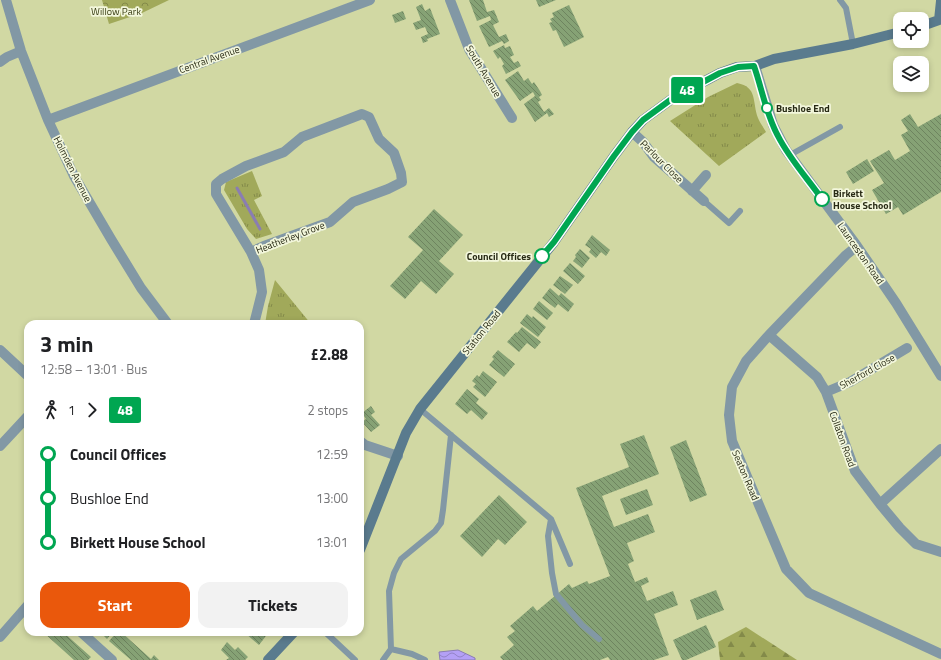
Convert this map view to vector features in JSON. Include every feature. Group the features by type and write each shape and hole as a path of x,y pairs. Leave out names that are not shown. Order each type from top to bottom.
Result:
{"main road":[{"path":"929,24 940,20 941,1"},
{"path":"632,132 643,120 673,98 720,73 738,67 754,66 774,59 852,44 893,34"},
{"name":"Station Road","path":"364,540 406,433 420,409 554,242 609,162 632,132"},
{"path":"268,660 290,636"}],"street":[{"name":"Holmden Avenue","path":"6,0 21,51 48,120 74,176 141,288 165,320"},
{"name":"Central Avenue","path":"48,120 370,0"},
{"name":"South Avenue","path":"450,0 469,49 512,118"},
{"path":"0,62 21,51"},
{"name":"Launceston Road","path":"754,66 773,125 790,156 857,246 896,303 941,376"},
{"name":"Heatherley Grove","path":"251,252 330,222 353,202 402,182 401,173 394,153 379,139 369,117 362,114 302,137 284,152 246,166 222,179 216,184 216,194 251,252 259,270 262,292 255,320"},
{"name":"Parlour Close","path":"632,132 643,142 654,157 704,201"},
{"name":"Parlour Close","path":"692,191 706,175"},
{"name":"Seaton Road","path":"857,246 846,255 746,360 732,387 729,415 732,441 786,569 809,593 941,654"},
{"name":"Collaton Road","path":"769,335 817,377 826,392 855,471 880,504 916,544 941,552"},
{"name":"Sherford Close","path":"826,392 850,382 907,348"},
{"path":"0,350 24,372"},
{"path":"0,446 24,420"},
{"path":"364,445 398,456"},
{"path":"880,504 941,449"},
{"path":"0,637 24,610"},
{"path":"85,636 112,660"}],"lane":[{"path":"840,0 846,8 852,44"},
{"path":"790,156 840,126"},
{"path":"704,201 729,223 740,212"},
{"path":"420,409 551,520 570,564"},
{"path":"383,660 391,649 388,591 401,559 435,531 440,523 444,510 451,435"},
{"path":"551,520 548,536 556,594 582,625 599,639"},
{"path":"329,636 355,660"},
{"path":"391,649 412,654 426,660"}],"green space":[{"name":"Willow Park","path":"102,0 169,0 142,13 109,24"},
{"path":"737,83 744,85 751,92 758,118 766,132 719,166 670,121 708,97"},
{"path":"252,171 262,196 254,200 272,234 256,239 247,229 224,190 226,182"},
{"path":"275,280 308,320 266,320"},
{"path":"746,627 797,660 720,660 718,642"}],"water":[{"path":"458,650 475,658 475,660 440,660 439,652"}],"building":[{"path":"469,0 483,0 487,12 494,10 499,22 493,25 499,37 506,34 509,41 504,44 502,41 489,47 479,26 491,20 490,16 477,21"},
{"path":"536,0 556,0 539,7"},
{"path":"422,4 425,11 430,8 440,34 427,39 428,41 423,43 421,37 428,34 425,27 416,30 413,23 421,20 416,7"},
{"path":"569,5 584,37 564,47 556,30 553,31 549,23 552,22 550,19 554,17 552,13"},
{"path":"403,11 406,19 395,23 392,15"},
{"path":"504,45 505,48 510,46 514,55 510,57 514,63 518,61 521,66 506,74 502,66 504,64 500,57 498,59 493,51"},
{"path":"518,71 524,81 528,78 532,84 534,82 540,91 542,95 539,97 541,100 538,102 544,112 549,108 554,114 549,117 547,113 535,122 524,104 535,96 533,92 520,101 505,80"},
{"path":"910,114 918,127 941,114 941,192 903,215 898,207 886,214 872,190 884,183 870,161 889,150 895,160 910,151 901,135 908,131 901,120"},
{"path":"867,159 874,171 853,184 846,172"},
{"path":"434,209 463,235 439,261 454,274 436,294 421,281 405,299 390,286 423,250 408,237"},
{"path":"592,235 610,250 606,256 601,252 596,258 589,252 591,249 585,245"},
{"path":"580,249 590,258 582,268 573,261 576,257 575,255"},
{"path":"570,263 585,276 578,284 563,271"},
{"path":"560,276 573,285 565,294 553,285"},
{"path":"550,288 559,296 561,293 574,304 568,312 558,304 555,308 542,298"},
{"path":"539,301 553,313 547,320 533,309"},
{"path":"527,314 532,318 533,316 546,327 538,337 520,323"},
{"path":"522,327 541,342 535,349 527,343 519,352 507,342"},
{"path":"498,350 515,364 504,377 489,365 494,359 492,357"},
{"path":"483,371 497,382 485,397 473,387 476,384 472,381 477,375 479,377"},
{"path":"467,389 479,399 476,403 488,413 482,420 471,410 467,414 455,404"},
{"path":"371,406 375,412 371,415 380,425 371,432 364,424 364,420 366,419 364,411"},
{"path":"644,435 659,474 602,496 614,527 648,514 655,532 627,543 634,561 628,564 635,582 647,577 649,582 641,586 647,601 673,591 678,605 654,614 669,655 654,660 610,660 608,657 600,660 503,660 500,657 514,645 507,637 515,631 510,626 533,606 537,611 569,584 572,588 587,581 589,584 610,576 576,488 629,467 620,444"},
{"path":"686,440 707,495 690,502 670,447"},
{"path":"647,489 653,505 626,515 620,499"},
{"path":"499,495 527,522 505,545 498,539 482,557 460,536"},
{"path":"716,590 724,610 697,620 690,600"},
{"path":"706,625 716,647 686,660 682,660 673,640"},
{"path":"47,636 67,636 91,657 88,660 74,660"},
{"path":"113,636 125,636 151,659 154,655 159,660 131,660 109,641"},
{"path":"248,636 266,636 259,645"},
{"path":"227,642 235,650 238,647 248,657 245,660 226,660 229,658 221,650"}],"waterway":[{"path":"237,188 260,229"}],"bus line":[{"name":"48","path":"542,256 554,242 614,156 643,120 673,98 720,73 738,67 754,66 778,136 786,150 822,199"}],"place":[{"name":"Bushloe End","path":"767,108"},
{"name":"Birkett House School","path":"822,199"},
{"name":"Council Offices","path":"542,256"}]}
